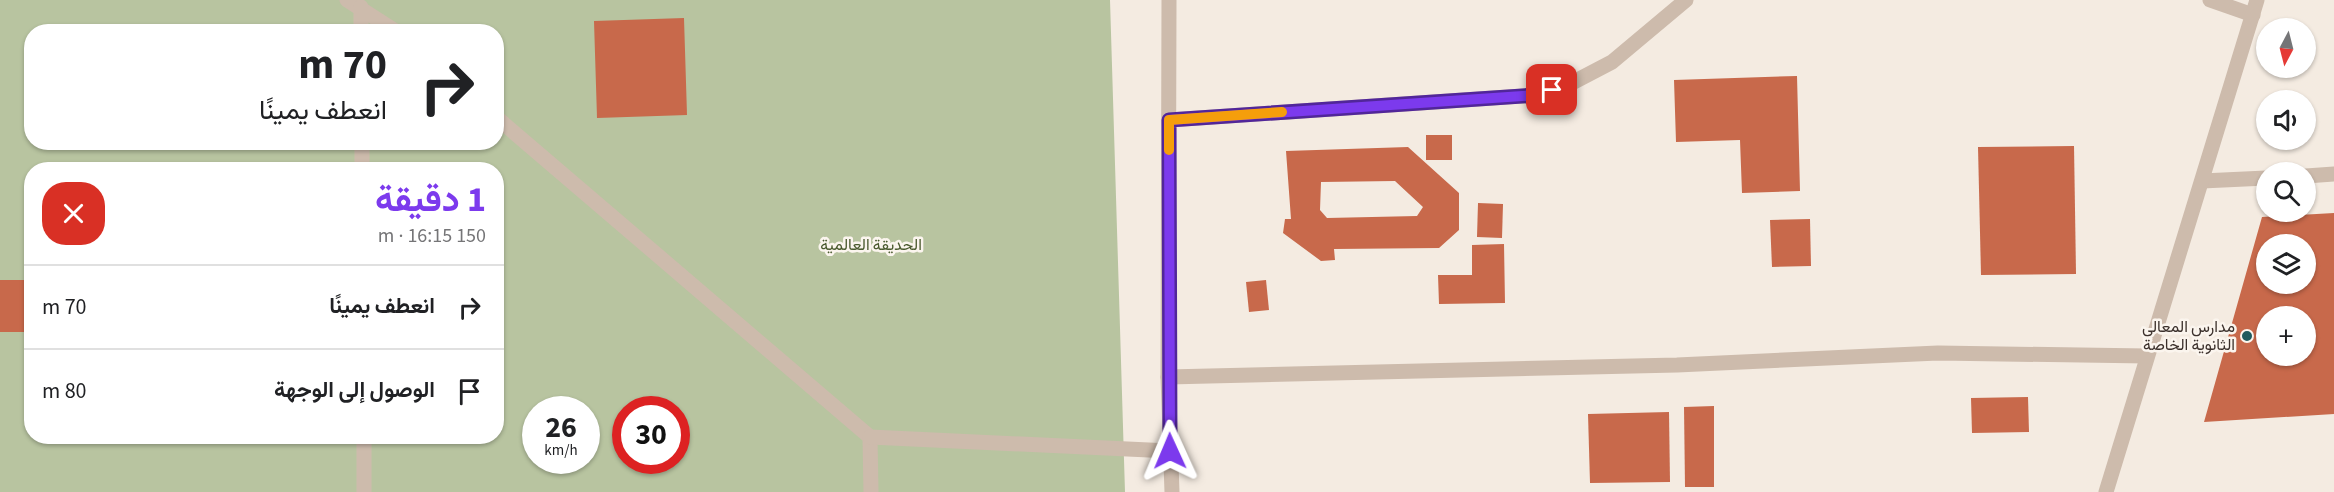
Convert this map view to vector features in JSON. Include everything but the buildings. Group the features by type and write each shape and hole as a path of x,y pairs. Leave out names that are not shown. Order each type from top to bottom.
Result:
{"street":[{"path":"1169,0 1168,377 1173,492"},
{"path":"1169,120 1537,95 1568,85 1612,62 1686,0"},
{"path":"2106,492 2255,7 2210,0"},
{"path":"354,3 359,24"},
{"path":"354,3 385,24"},
{"path":"504,124 870,437 1170,451"},
{"path":"2316,175 2334,174"},
{"path":"2202,181 2256,178"},
{"path":"1168,377 1677,365 1938,352 2147,356"},
{"path":"870,437 871,492"},
{"path":"364,444 364,492"}],"green space":[{"name":"الحديقة العالمية","path":"0,0 1110,0 1125,492 0,492"}],"slow traffic":[{"path":"1169,150 1169,120 1282,112"}],"place":[{"name":"مدارس المعالي الثانوية الخاصة","path":"2247,336"}],"route":[{"path":"1170,451 1169,120 1537,95 1552,90"}]}
